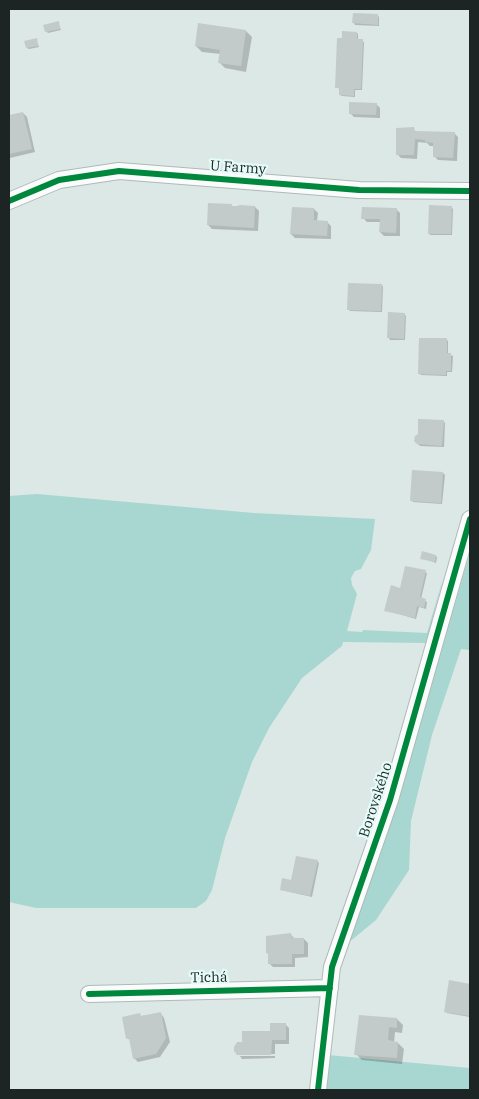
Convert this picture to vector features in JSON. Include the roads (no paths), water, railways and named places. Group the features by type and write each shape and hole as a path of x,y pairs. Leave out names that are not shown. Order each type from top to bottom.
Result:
{"street":[{"name":"U Farmy","path":"9,201 59,180 119,172 359,190 470,191"},
{"name":"Borovského","path":"318,1090 332,967 390,800 470,519"},
{"name":"Tichá","path":"89,994 330,988"}]}
